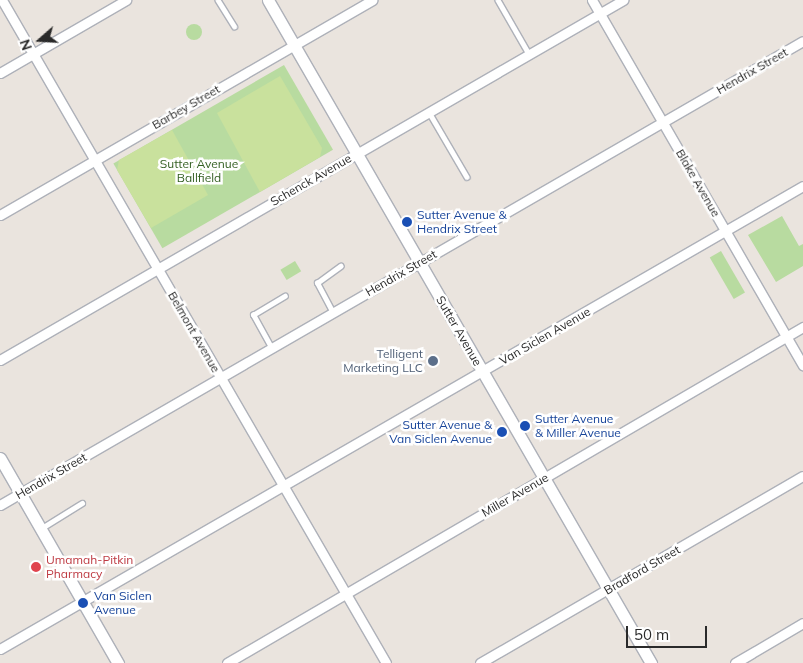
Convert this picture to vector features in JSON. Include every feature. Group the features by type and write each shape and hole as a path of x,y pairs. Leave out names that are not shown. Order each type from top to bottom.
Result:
{"street":[{"name":"Belmont Avenue","path":"2,0 386,663"},
{"path":"0,73 126,0"},
{"name":"Sutter Avenue","path":"268,0 651,663"},
{"name":"Barbey Street","path":"0,215 372,0"},
{"name":"Blake Avenue","path":"592,0 803,366"},
{"name":"Schenck Avenue","path":"0,360 623,0"},
{"name":"Hendrix Street","path":"0,505 803,41"},
{"name":"Van Siclen Avenue","path":"0,649 803,186"},
{"name":"Miller Avenue","path":"227,663 803,327"},
{"path":"0,458 118,663"},
{"name":"Bradford Street","path":"480,663 803,476"},
{"path":"735,663 803,623"}],"lane":[{"path":"218,0 234,26"},
{"path":"498,0 530,54"},
{"path":"429,112 467,176"},
{"path":"333,313 317,283 340,266"},
{"path":"272,348 253,314 284,296"},
{"path":"41,529 82,503"}],"green space":[{"path":"191,24 197,24 202,29 200,38 191,40 186,35 186,29"},
{"name":"Sutter Avenue Ballfield","path":"284,65 333,150 162,248 113,164"},
{"path":"280,76 322,148 320,157 260,192 217,113"},
{"path":"172,130 208,195 151,228 117,170 119,160"},
{"path":"782,216 799,246 803,244 803,266 776,282 748,235"},
{"path":"721,251 745,293 734,299 710,258"},
{"path":"295,261 301,271 287,280 280,270"}],"place":[{"name":"Sutter Avenue & Hendrix Street","path":"407,222"},
{"name":"Telligent Marketing LLC","path":"433,361"},
{"name":"Sutter Avenue & Miller Avenue","path":"525,426"},
{"name":"Sutter Avenue & Van Siclen Avenue","path":"502,432"},
{"name":"Umamah-Pitkin Pharmacy","path":"36,567"},
{"name":"Van Siclen Avenue","path":"83,603"}]}
